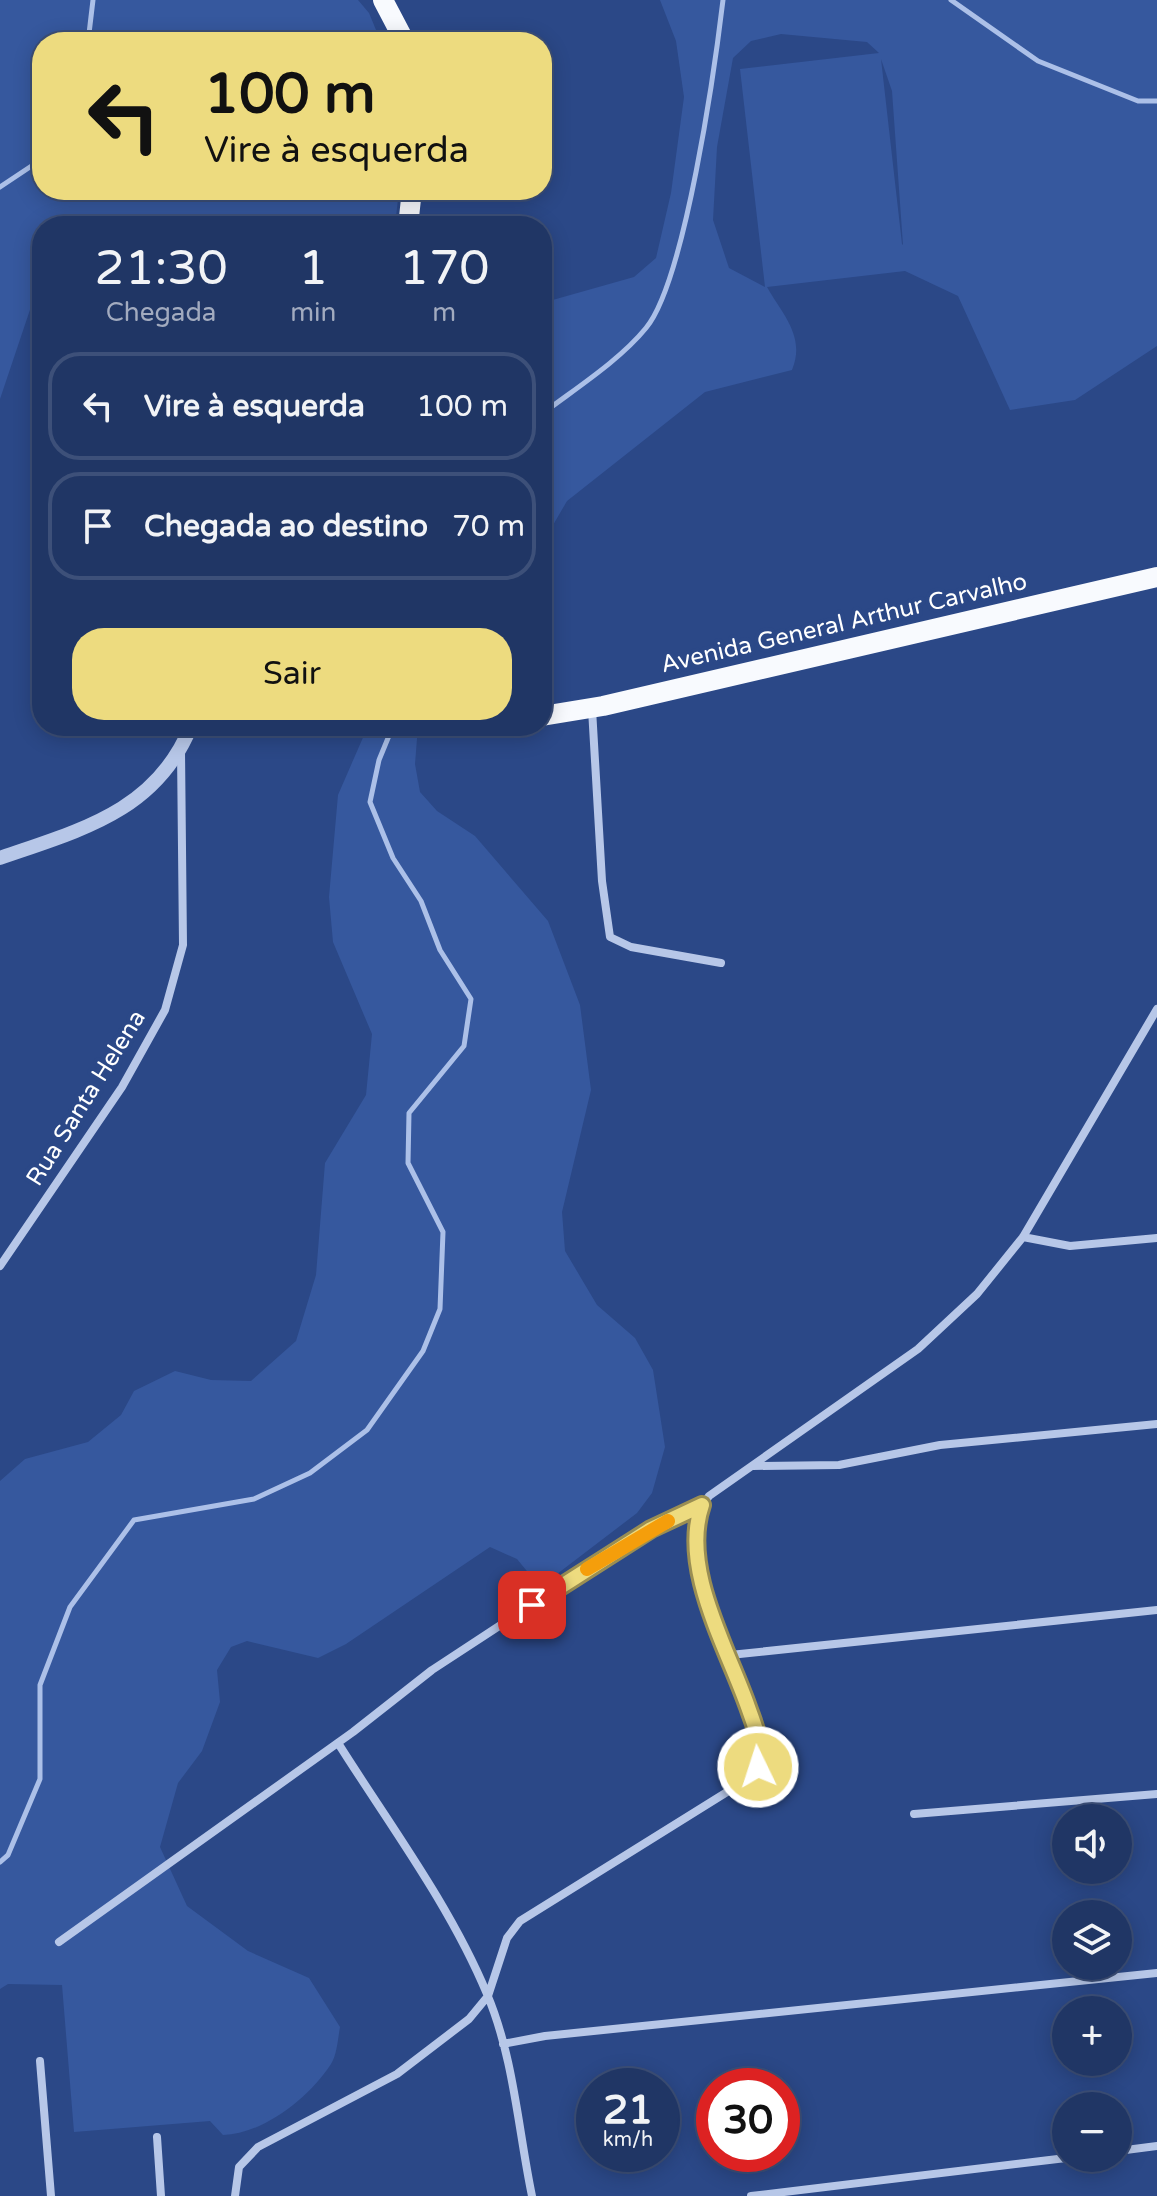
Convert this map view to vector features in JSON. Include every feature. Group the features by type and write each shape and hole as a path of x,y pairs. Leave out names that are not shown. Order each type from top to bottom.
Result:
{"main road":[{"path":"383,0 400,32"},
{"name":"Avenida General Arthur Carvalho","path":"552,714 592,708 1157,577"}],"street":[{"path":"592,708 602,881 610,937 631,947 721,963"},
{"path":"0,858 113,815 154,785 181,750 187,736"},
{"name":"Rua Santa Helena","path":"0,1266 122,1087 151,1037 168,999 183,945 181,750"},
{"path":"235,2196 239,2167 258,2147 397,2074 469,2019 488,1996 507,1938 520,1921 619,1857 742,1785 758,1767 759,1737 700,1578 694,1534 702,1505 709,1496 949,1323 1023,1237 1157,1009"},
{"path":"1147,1025 1157,1029"},
{"path":"1023,1237 1070,1246 1157,1238"},
{"path":"751,1466 839,1465 940,1445 1157,1424"},
{"path":"59,1942 338,1743 444,1662 606,1556 702,1505"},
{"path":"730,1655 1157,1610"},
{"path":"338,1743 449,1921 488,1996 503,2044 532,2196"},
{"path":"914,1814 1157,1794"},
{"path":"503,2044 556,2035 1157,1973"},
{"path":"40,2061 51,2196"},
{"path":"157,2137 161,2196"},
{"path":"1132,2149 1157,2146"},
{"path":"751,2196 1052,2160"}],"shaded area":[{"path":"0,0 358,0 369,13 377,32 32,32 32,200 398,200 396,216 32,216 32,304 0,399"},
{"path":"660,0 1157,0 1157,346 1075,400 1010,410 958,296 905,271 767,287 794,336 796,358 792,370 705,392 567,501 552,527 552,300 634,277 656,258 671,193 684,97 676,41","holes":["781,34 867,42 879,53 740,69 765,287 729,268 713,220 717,147 733,58 751,41","881,59 892,91 903,245"]},
{"path":"364,736 417,736 415,764 420,792 437,811 475,836 548,921 580,1005 591,1090 562,1212 565,1251 597,1305 635,1338 653,1370 665,1447 652,1493 637,1513 540,1587 517,1559 490,1547 346,1644 318,1658 247,1641 231,1647 217,1670 220,1702 202,1751 178,1783 160,1847 187,1906 248,1951 309,1978 340,2027 335,2056 322,2077 298,2101 269,2121 238,2133 223,2135 210,2121 74,2132 62,1985 8,1984 0,1989 0,1481 25,1459 88,1442 121,1415 134,1391 175,1371 211,1380 251,1381 296,1341 316,1275 325,1163 366,1095 372,1034 333,942 329,897 338,795"}],"waterway":[{"path":"89,32 93,0"},
{"path":"552,407 623,352 646,328 660,303 673,266 696,172 723,0"},
{"path":"951,0 1038,61 1138,101 1157,101"},
{"path":"0,187 32,166"},
{"path":"0,1862 8,1855 40,1779 40,1685 70,1607 134,1520 254,1499 310,1473 367,1430 423,1351 440,1309 443,1232 408,1163 409,1113 464,1046 471,999 440,950 421,901 393,858 370,802 379,760 389,736"}],"slow traffic":[{"path":"587,1569 668,1521"}],"route":[{"path":"532,1605 651,1529 702,1505 694,1534 700,1578 759,1737 761,1750 758,1767"}]}
